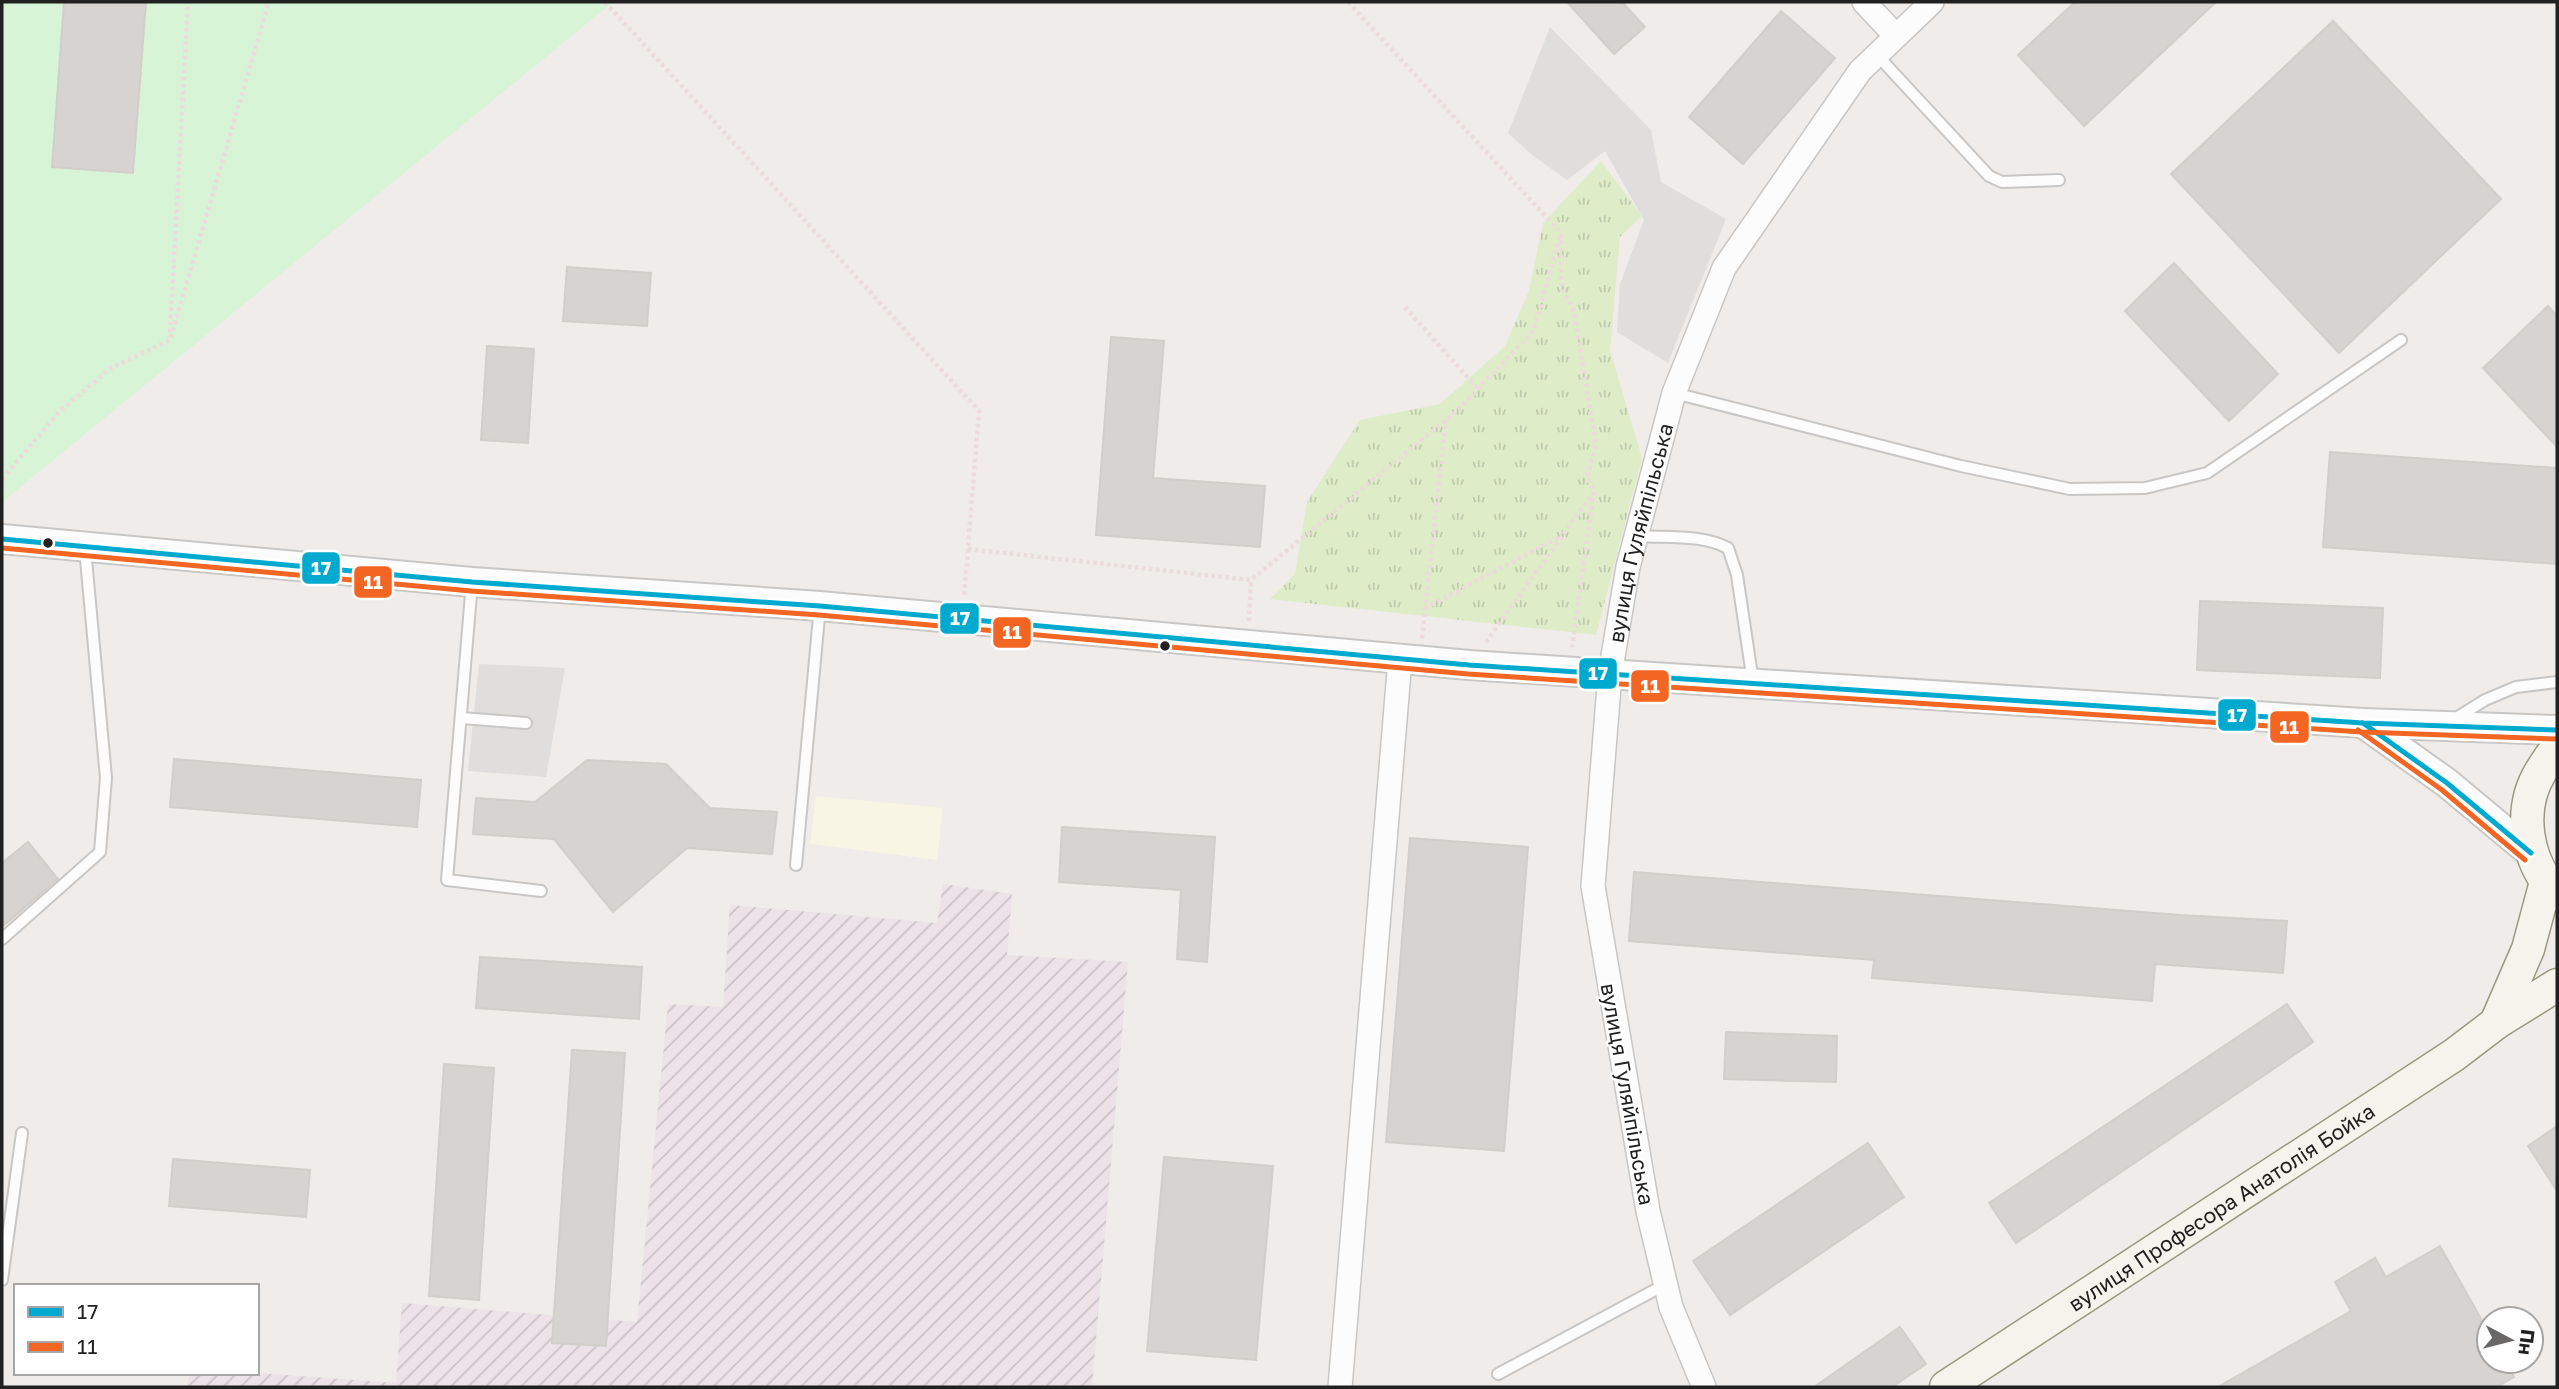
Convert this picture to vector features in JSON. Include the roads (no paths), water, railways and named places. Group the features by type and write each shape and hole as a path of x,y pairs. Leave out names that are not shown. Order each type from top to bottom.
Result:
{"main road":[{"path":"2496,1023 2552,888 2531,853 2526,817 2534,783 2557,749"},
{"name":"вулиця Професора Анатолія Бойка","path":"1946,1387 2557,985"}],"street":[{"path":"1864,2 1896,36"},
{"name":"вулиця Гуляйпільська","path":"1704,1387 1671,1307 1648,1211 1594,886 1610,674 1628,567 1674,393 1724,268 1860,71 1932,2"},
{"path":"2,539 472,582 820,606 1469,665 2363,723 2557,730"},
{"path":"1340,1387 1409,660"},
{"path":"2363,723 2447,783 2531,853"}],"lane":[{"path":"1877,55 1989,176 2001,181 2059,180"},
{"path":"1674,393 1961,467 2070,489 2145,488 2207,473 2401,340"},
{"path":"1638,536 1705,540 1728,548 1737,575 1753,683"},
{"path":"2,939 100,852 106,778 84,546"},
{"path":"472,582 447,880 541,891"},
{"path":"796,865 820,606"},
{"path":"2444,726 2485,700 2516,687 2557,682"},
{"path":"461,718 526,723"},
{"path":"2,1280 22,1133"},
{"path":"1499,1374 1666,1284"}]}
